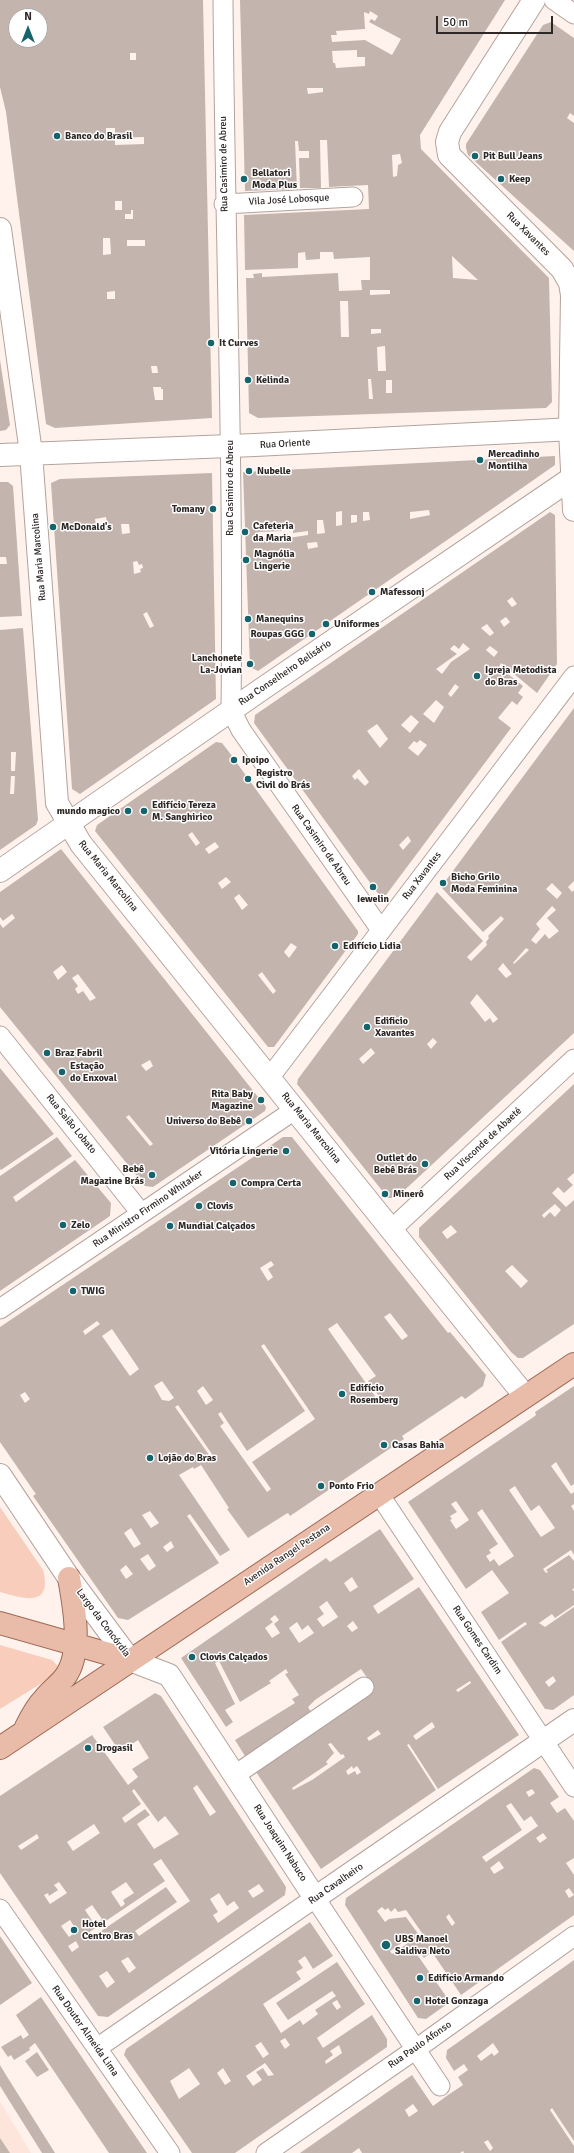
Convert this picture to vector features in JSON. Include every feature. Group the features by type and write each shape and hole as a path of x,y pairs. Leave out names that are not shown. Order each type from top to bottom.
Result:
{"main road":[{"name":"Avenida Rangel Pestana","path":"0,1748 574,1364"},
{"path":"24,1732 38,1706 65,1678 70,1670 75,1644 75,1621 69,1578"},
{"name":"Largo da Concórdia","path":"0,1623 130,1660"}],"street":[{"name":"Rua Casimiro de Abreu","path":"223,0 224,204 230,446 231,710 241,730 381,930"},
{"name":"Rua Xavantes","path":"534,0 450,132 447,142 449,155 562,269 570,283 572,295 572,478 574,510"},
{"path":"554,0 574,14"},
{"name":"Vila José Lobosque","path":"224,204 353,197"},
{"name":"Rua Maria Marcolina","path":"0,229 31,453 57,803 67,823 98,865 296,1109 525,1396"},
{"name":"Rua Oriente","path":"0,455 572,430"},
{"name":"Rua Conselheiro Belisário","path":"0,871 231,710 572,478"},
{"name":"Rua Xavantes","path":"270,1077 574,676"},
{"name":"Rua Saião Lobato","path":"0,1036 141,1213"},
{"name":"Rua Visconde de Abaeté","path":"392,1229 574,1059"},
{"name":"Rua Ministro Firmino Whitaker","path":"0,1309 296,1109"},
{"name":"Largo da Concórdia","path":"0,1474 69,1578 130,1660"},
{"name":"Rua Gomes Cardim","path":"379,1494 574,1787"},
{"name":"Rua Joaquim Nabuco","path":"130,1660 169,1675 440,2086"},
{"path":"235,1775 364,1687"},
{"name":"Rua Cavalheiro","path":"97,2048 574,1720"},
{"name":"Rua Doutor Almeida Lima","path":"0,1909 170,2153"},
{"name":"Rua Paulo Afonso","path":"266,2153 416,2049 574,1936"}],"shaded area":[{"path":"0,1507 43,1570 45,1582 44,1591 40,1596 26,1598 0,1592"},
{"path":"0,1645 52,1660 58,1666 58,1673 0,1709"},
{"path":"0,2101 31,2153 0,2153"}],"building":[{"path":"0,0 203,0 212,418 55,428 46,424 6,112 0,87","holes":["130,53 136,53 136,60 130,60","106,128 115,128 115,134 111,134 111,138 106,138","144,137 144,144 115,145 115,138","115,201 122,201 122,210 115,210","131,210 133,210 133,219 125,219 125,214 131,214","103,238 110,238 111,254 103,255","127,240 145,240 145,246 127,246","115,291 115,299 107,299 107,292","151,366 157,366 158,373 152,373","153,387 161,387 161,389 163,389 163,400 155,400"]},
{"path":"240,0 505,0 420,135 421,149 549,278 552,402 546,408 258,418 249,413 246,278 254,278 253,274 262,273 262,277 338,273 339,291 362,290 361,280 370,280 370,257 334,259 333,252 320,252 320,259 306,260 305,252 298,253 298,268 245,270 244,215 369,209 368,185 329,187 327,140 320,140 321,188 300,188 299,158 309,158 309,151 299,151 298,141 295,141 297,189 245,191","holes":["370,11 378,16 375,21 371,19 369,22 401,39 392,55 365,40 332,42 331,35 337,35 336,31 365,29 364,12 369,14","357,50 357,57 365,57 365,66 336,68 335,63 333,63 332,51","307,88 323,88 323,92 308,94","400,154 402,163 398,165 397,176 393,177 392,155","452,256 478,280 453,278","370,290 390,290 390,294 370,295","340,301 348,301 349,337 341,337","371,329 381,329 381,333 371,334","385,346 386,371 378,371 377,347","368,379 371,379 373,399 369,399","386,380 392,380 392,393 386,393"]},
{"path":"551,22 574,38 574,116 570,113 567,118 574,123 574,251 468,155 466,148 466,144 543,25"},
{"path":"0,360 10,425 6,430 0,431"},
{"path":"555,456 555,465 258,671 250,667 243,472","holes":["429,510 430,515 410,519 410,512","342,511 342,525 336,526 336,512","363,512 369,512 370,520 363,521","351,515 357,515 357,522 351,523","317,520 323,520 325,533 317,534","282,526 293,526 293,533 308,531 308,535 288,538 288,534 258,539 258,532 282,531","317,542 318,547 308,549 307,543"]},
{"path":"212,473 216,699 80,794 72,789 51,483 60,479","holes":["106,517 107,523 96,525 95,519","121,524 129,524 130,533 122,534","137,561 139,565 142,564 143,568 140,569 141,572 134,574 133,562","147,612 154,626 150,628 143,614"]},
{"path":"0,482 8,482 13,486 22,616 0,617 0,564 7,564 6,557 0,557"},
{"path":"550,512 555,515 557,664 537,693 501,663 499,667 523,686 518,693 523,697 517,705 512,701 498,718 511,728 386,895 379,895 254,723 255,715","holes":["512,597 517,604 512,607 507,601","506,617 510,622 504,627 500,621","487,624 494,633 490,636 481,628","463,643 470,649 451,662 442,674 436,669 457,654 450,649 454,645 459,649","490,646 498,652 494,657 486,650","455,684 459,687 451,697 448,694","436,700 444,707 434,723 423,714","411,715 419,722 410,733 401,725","377,724 388,739 380,748 367,731","420,740 427,745 418,756 408,748 414,741 417,743","359,769 369,782 365,786 357,778 355,780 352,776","408,836 411,841 403,850 399,845"]},
{"path":"23,628 38,820 36,825 0,850 0,630","holes":["11,752 16,752 15,771 11,771","11,776 15,776 14,794 10,794"]},
{"path":"574,708 574,881 568,887 572,892 574,890 574,1033 396,1198 388,1198 297,1084 298,1079 437,892 483,941 467,957 471,961 487,945 486,942 489,938 488,936 504,919 501,916 483,932 441,887","holes":["552,883 562,893 557,899 546,889","552,906 556,910 547,918 559,931 549,939 545,934 536,944 531,940 540,929 536,924","526,948 529,950 514,964 513,963","503,963 512,974 506,978 498,969","477,994 498,1019 493,1023 490,1018 485,1022 470,1003","433,1038 437,1042 431,1049 427,1044","371,1048 375,1053 363,1064 359,1059"]},
{"path":"216,742 222,743 358,931 358,934 274,1047 268,1047 95,831 97,825","holes":["192,832 200,843 196,846 188,835","215,842 219,847 209,854 205,849","226,877 231,882 222,889 218,883","239,894 248,905 242,910 234,898","291,943 297,947 289,958 284,952","262,972 276,991 273,994 258,975"]},
{"path":"61,849 266,1107 265,1111 153,1187 145,1186 0,1007 0,924 3,928 15,918 12,914 3,921 0,917 0,892","holes":["62,965 67,972 58,980 53,972","78,974 96,998 90,1001 83,991 78,994 75,989 78,986 72,978","150,1060 153,1066 146,1071 141,1065","129,1115 153,1144 150,1146 126,1117"]},
{"path":"0,1068 54,1134 1,1170 0,1169"},
{"path":"574,1084 574,1173 567,1179 573,1185 564,1193 558,1187 552,1193 566,1207 574,1200 574,1324 523,1358 518,1358 511,1352 419,1237 419,1228","holes":["555,1204 561,1210 555,1217 550,1212 544,1218 542,1215","451,1225 457,1232 447,1239 442,1232","512,1265 528,1281 521,1288 505,1271"]},
{"path":"57,1137 72,1156 13,1197 16,1202 75,1160 111,1203 110,1216 0,1291 0,1176"},
{"path":"283,1137 292,1137 448,1333 450,1332 486,1375 483,1386 465,1399 462,1396 402,1436 404,1439 290,1516 288,1513 286,1514 248,1538 227,1509 229,1508 201,1465 194,1469 193,1467 179,1475 230,1550 220,1556 190,1514 187,1516 219,1563 128,1620 118,1618 33,1496 36,1494 0,1442 0,1327","holes":["271,1261 274,1265 268,1269 273,1277 268,1281 260,1268","390,1313 408,1336 402,1340 384,1317","97,1321 100,1324 85,1335 83,1331","337,1323 376,1376 368,1381 380,1398 377,1399 328,1329","112,1329 139,1369 130,1376 102,1336","264,1344 315,1419 252,1462 271,1489 267,1492 220,1426 224,1423 218,1414 221,1412 247,1451 305,1411 261,1346","162,1381 174,1398 169,1401 162,1400 154,1386","203,1386 213,1400 206,1405 197,1391","25,1392 30,1399 25,1403 20,1395","178,1405 214,1457 212,1459 175,1407","150,1511 159,1523 151,1528 142,1515","131,1528 141,1544 134,1548 124,1533","171,1541 174,1547 167,1552 163,1547","148,1554 156,1566 149,1571 140,1559","126,1565 133,1574 126,1579 120,1570"]},
{"path":"574,1386 574,1484 571,1486 556,1462 551,1466 571,1494 574,1492 574,1504 571,1506 574,1511 574,1555 571,1550 543,1569 546,1573 548,1572 546,1570 569,1555 574,1561 574,1588 572,1590 574,1591 574,1605 555,1618 552,1614 539,1623 545,1627 574,1607 574,1695 553,1710 545,1709 501,1642 527,1624 525,1622 499,1640 481,1612 509,1593 492,1570 466,1589 408,1502 532,1418 536,1415 535,1412","holes":["515,1486 531,1511 539,1505 555,1528 541,1537 509,1490","456,1501 469,1520 456,1529 450,1520 452,1519 450,1516 457,1512 451,1504","482,1509 514,1556 499,1566 494,1559 490,1562 486,1556 491,1553 489,1550 498,1544 477,1513","553,1676 556,1681 549,1687 545,1682"]},
{"path":"380,1529 414,1579 373,1606 378,1614 419,1587 519,1735 438,1789 409,1744 407,1745 436,1790 321,1869 254,1769 368,1679 361,1669 315,1700 308,1707 314,1717 248,1761 235,1740 295,1703 292,1699 299,1695 285,1674 288,1673 286,1669 269,1681 271,1683 240,1702 219,1661 215,1663 235,1704 225,1710 233,1722 226,1727 181,1658 326,1558 330,1562","holes":["352,1577 358,1587 350,1592 344,1583","327,1601 338,1617 323,1627 317,1619 324,1614 319,1607","275,1615 279,1620 274,1624 280,1633 272,1638 265,1628 273,1622 270,1619","353,1621 358,1628 352,1632 347,1626","297,1622 302,1630 308,1625 314,1633 299,1643 289,1628","470,1681 471,1683 458,1692 456,1690","432,1722 435,1727 416,1740 413,1736","378,1730 381,1734 369,1741 367,1738","331,1743 341,1755 343,1754 345,1757 312,1780 293,1790 292,1788 328,1764 326,1762 334,1753 328,1744","352,1766 353,1769 357,1766 361,1772 357,1775 355,1771 348,1775 346,1771"]},
{"path":"155,1693 161,1696 286,1887 285,1895 108,2017 98,2016 0,1873 0,1796 92,1735 128,1785 138,1777 132,1769 149,1758 138,1740 120,1752 103,1727","holes":["197,1785 216,1812 210,1816 193,1788","134,1789 158,1822 165,1816 179,1834 154,1849 137,1824 150,1815 145,1809 125,1823 122,1818 141,1804 132,1791","94,1824 100,1833 73,1851 67,1842","37,1834 39,1838 21,1850 18,1846","161,1859 190,1901 139,1936 135,1931 177,1902 166,1887 88,1940 85,1935 165,1881 153,1864","59,1882 67,1893 50,1904 44,1895 48,1893 49,1896 58,1890 54,1885","126,1882 134,1893 123,1900 125,1904 121,1907 111,1892","259,1884 264,1891 253,1898 248,1891","219,1893 227,1906 234,1901 239,1908 218,1923 213,1915 218,1912 210,1899","92,1905 102,1919 95,1925 85,1910","70,1920 77,1931 69,1937 61,1926","76,1941 79,1947 72,1952 68,1946","128,1957 136,1968 129,1973 121,1961","107,1971 115,1982 107,1988 99,1976"]},
{"path":"534,1768 540,1770 559,1797 550,1803 557,1813 565,1808 574,1821 574,1858 566,1863 574,1875 574,1895 574,1915 461,1995 432,1952 424,1958 417,1948 414,1950 450,2002 426,2019 418,2018 345,1905 346,1898","holes":["532,1789 535,1793 529,1797 526,1792","511,1803 524,1821 531,1816 538,1826 486,1862 482,1857 522,1830 506,1806","543,1833 547,1838 540,1843 536,1838","499,1861 504,1868 494,1874 490,1868","569,1888 574,1895 569,1898 565,1891","382,1907 385,1910 388,1908 391,1912 395,1908 398,1912 406,1910 422,1933 419,1935 406,1917 389,1919 385,1922 377,1911","449,1914 455,1923 452,1926 446,1917","406,1940 408,1943 392,1954 390,1951"]},
{"path":"310,1922 333,1956 313,1969 305,1956 298,1961 303,1968 296,1972 301,1979 263,2004 281,2033 300,2020 303,2025 318,2014 315,2010 336,1996 332,1991 288,2020 276,2003 337,1962 365,2004 317,2038 323,2048 372,2015 387,2039 387,2047 235,2153 192,2153 124,2055 126,2049","holes":["337,2000 341,2007 337,2010 332,2003","285,2038 290,2045 285,2049 280,2041","261,2042 269,2054 263,2058 255,2046","339,2045 342,2053 326,2064 325,2061 333,2055 330,2051","265,2063 274,2075 268,2076 263,2068 256,2072 262,2080 253,2086 246,2076","189,2068 200,2084 179,2099 170,2081","223,2068 231,2081 225,2085 217,2073"]},
{"path":"0,1936 32,1983 0,2005"},
{"path":"574,1960 574,2141 552,2108 550,2110 574,2146 574,2153 464,2153 463,2151 460,2153 362,2153 359,2148 352,2153 300,2153 412,2075 433,2106 463,2085 458,2077 468,2070 464,2064 454,2071 446,2058 447,2050","holes":["493,2043 499,2052 494,2056 492,2053 481,2061 477,2056","413,2104 418,2111 409,2117 405,2110","488,2140 493,2148 490,2151 484,2142"]},
{"path":"41,1997 147,2153 109,2153 35,2043 29,2048 30,2050 14,2060 11,2055 8,2057 1,2047 21,2035 23,2039 29,2035 16,2015"},
{"path":"37,2052 49,2070 37,2077 25,2061"},
{"path":"0,2065 55,2153 42,2153 0,2086"},
{"path":"0,2138 10,2153 0,2153"}],"place":[{"name":"Banco do Brasil","path":"57,136"},
{"name":"Pit Bull Jeans","path":"475,156"},
{"name":"Bellatori Moda Plus","path":"244,179"},
{"name":"Keep","path":"501,179"},
{"name":"It Curves","path":"211,343"},
{"name":"Kelinda","path":"248,380"},
{"name":"Mercadinho Montilha","path":"480,460"},
{"name":"Nubelle","path":"249,471"},
{"name":"Tomany","path":"213,509"},
{"name":"McDonald's","path":"53,527"},
{"name":"Cafeteria da Maria","path":"245,532"},
{"name":"Magnólia Lingerie","path":"246,560"},
{"name":"Mafessonj","path":"372,592"},
{"name":"Manequins","path":"248,619"},
{"name":"Uniformes","path":"326,624"},
{"name":"Roupas GGG","path":"312,634"},
{"name":"Lanchonete La-Jovian","path":"250,664"},
{"name":"Igreja Metodista do Bras","path":"477,676"},
{"name":"Ipoipo","path":"234,760"},
{"name":"Registro Civil do Brás","path":"248,779"},
{"name":"mundo magico","path":"128,811"},
{"name":"Edifício Tereza M. Sanghirico","path":"144,811"},
{"name":"Bicho Grilo Moda Feminina","path":"443,883"},
{"name":"Iewelin","path":"373,887"},
{"name":"Edifício Lidia","path":"335,946"},
{"name":"Edificio Xavantes","path":"367,1027"},
{"name":"Braz Fabril","path":"47,1053"},
{"name":"Estação do Enxoval","path":"62,1072"},
{"name":"Rita Baby Magazine","path":"261,1100"},
{"name":"Universo do Bebê","path":"249,1121"},
{"name":"Vitória Lingerie","path":"286,1151"},
{"name":"Outlet do Bebê Brás","path":"425,1164"},
{"name":"Bebê Magazine Brás","path":"152,1175"},
{"name":"Compra Certa","path":"233,1183"},
{"name":"Minerô","path":"385,1194"},
{"name":"Clovis","path":"199,1206"},
{"name":"Zelo","path":"63,1225"},
{"name":"Mundial Calçados","path":"170,1226"},
{"name":"TWIG","path":"73,1291"},
{"name":"Edifício Rosemberg","path":"342,1394"},
{"name":"Casas Bahia","path":"384,1445"},
{"name":"Lojão do Bras","path":"150,1458"},
{"name":"Ponto Frio","path":"321,1486"},
{"name":"Clovis Calçados","path":"192,1657"},
{"name":"Drogasil","path":"88,1748"},
{"name":"Hotel Centro Bras","path":"74,1930"},
{"name":"UBS Manoel Saldiva Neto","path":"386,1945"},
{"name":"Edifício Armando","path":"420,1978"},
{"name":"Hotel Gonzaga","path":"417,2001"}]}
